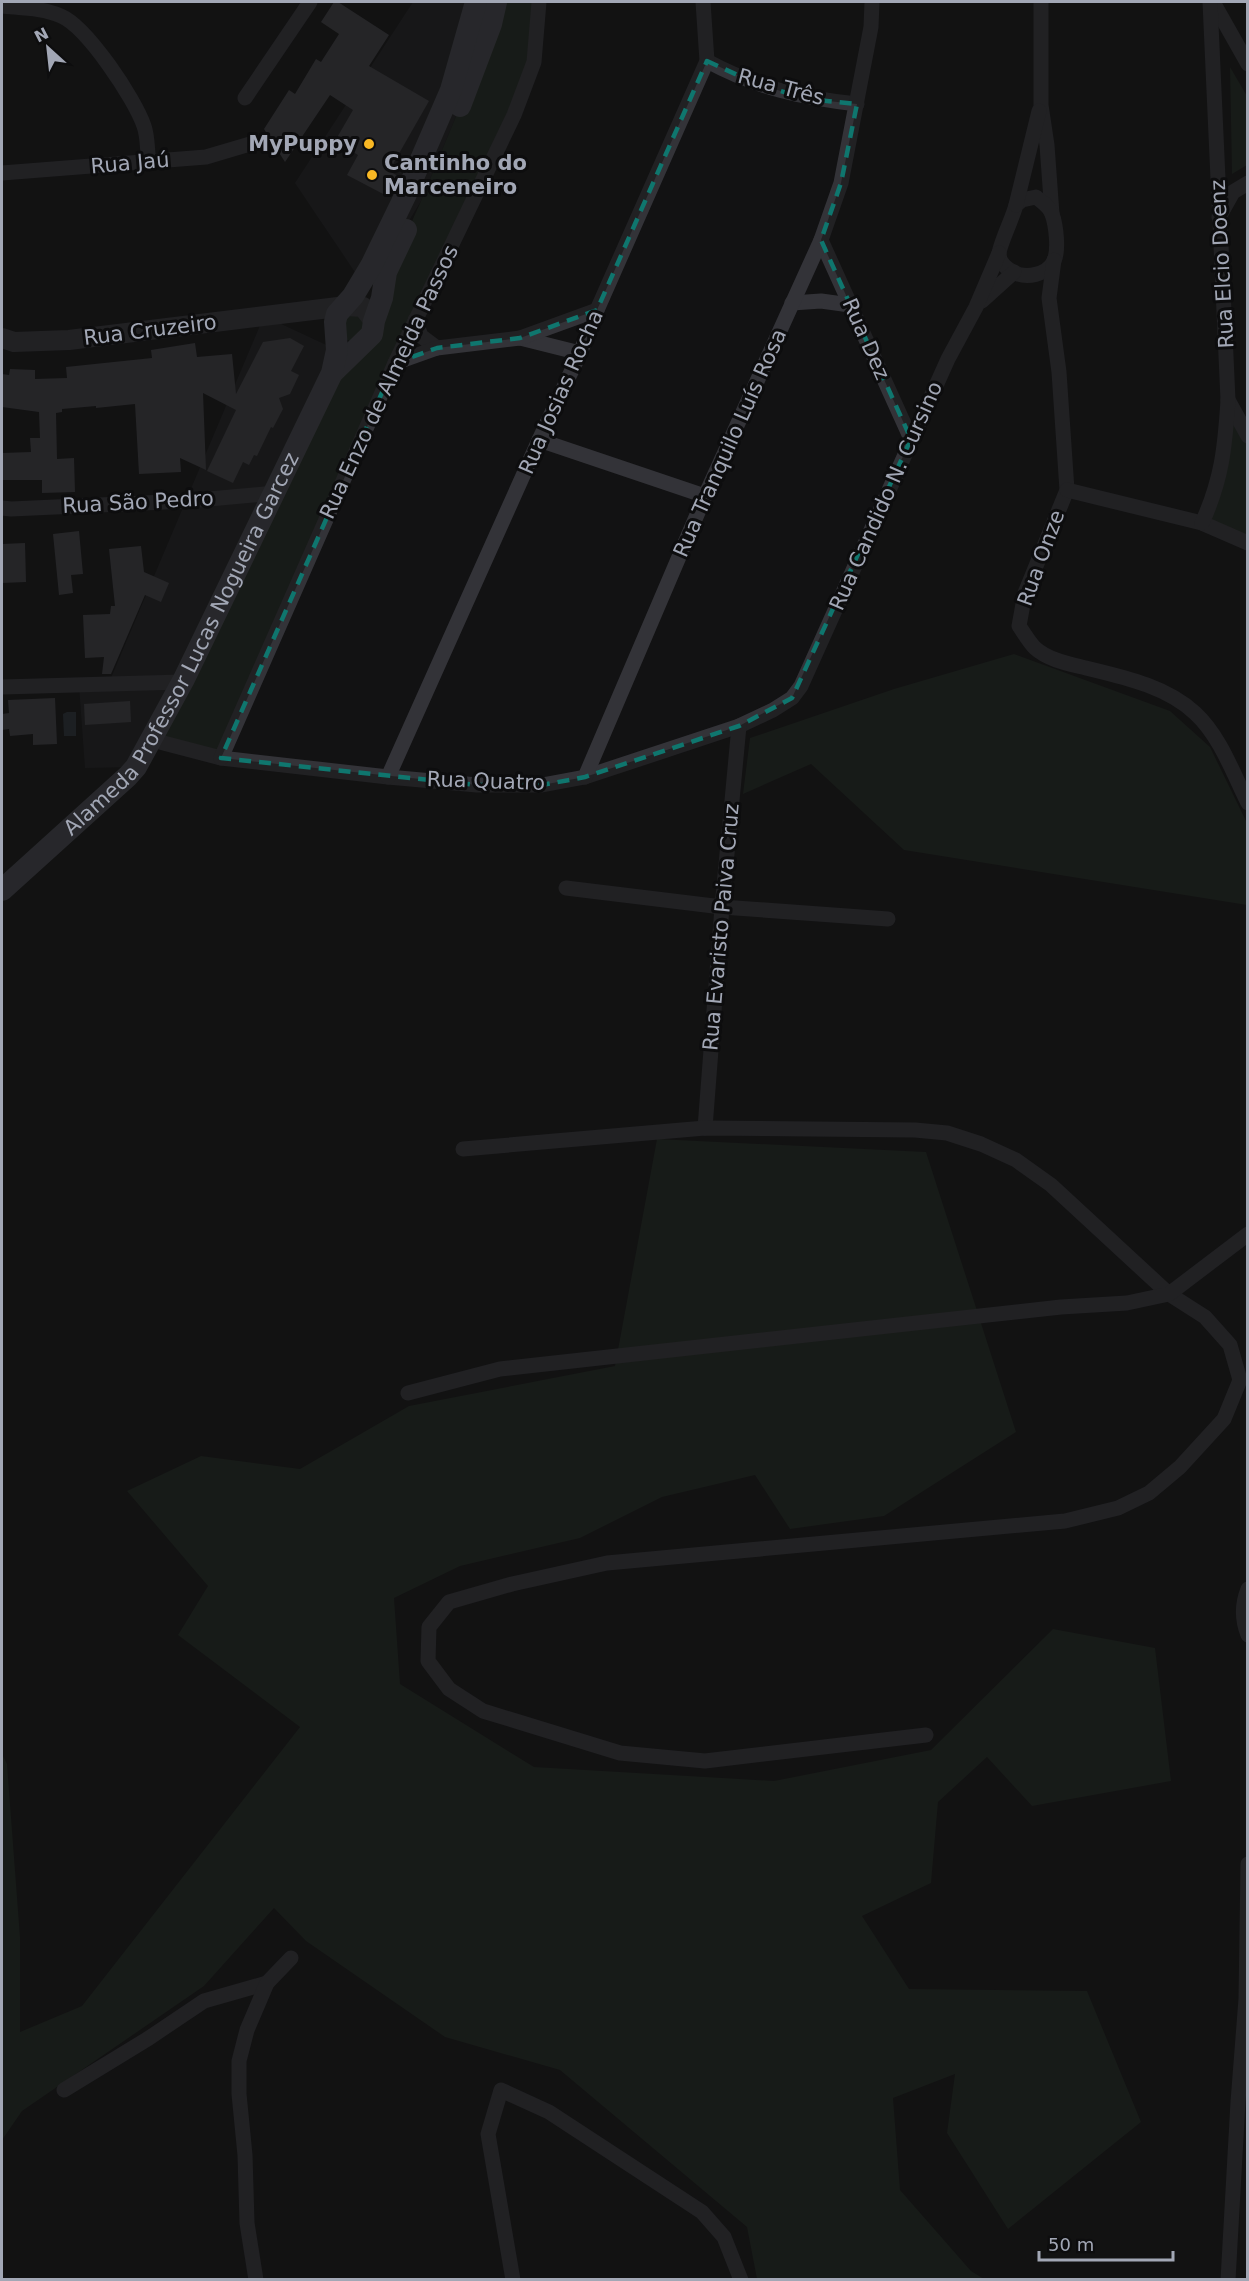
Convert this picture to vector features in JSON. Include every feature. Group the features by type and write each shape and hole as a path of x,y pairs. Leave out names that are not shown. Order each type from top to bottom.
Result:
{"main road":[{"name":"Alameda Professor Lucas Nogueira Garcez","path":"2,890 128,776 152,740 332,373 337,350 335,322 371,266 406,194 451,90 476,2"},
{"name":"Alameda Professor Lucas Nogueira Garcez","path":"332,373 372,334 382,298 386,272 465,93 491,24 496,2"}],"street":[{"path":"245,98 310,2"},
{"name":"Rua Enzo de Almeida Passos","path":"220,758 395,363 514,115 534,62 539,2"},
{"name":"Rua Josias Rocha","path":"388,777 580,353 707,61 703,2"},
{"name":"Rua Tranquilo Luís Rosa","path":"585,777 705,496 821,240 840,183 857,104 871,27 872,2"},
{"path":"1041,2 1041,105 1055,227 1049,298 1059,372 1067,490 1202,523 1248,543"},
{"path":"1212,2 1248,64"},
{"name":"Rua Elcio Doenz","path":"1202,523 1214,497 1223,460 1228,400 1212,2"},
{"path":"2,6 34,9 62,16 82,31 133,100 145,128 149,162"},
{"name":"Rua Três","path":"707,61 730,74 808,99 857,104"},
{"path":"1041,105 1016,205 999,253 1002,262 1021,274 1049,298"},
{"name":"Rua Jaú","path":"2,173 206,157 257,142"},
{"path":"1219,217 1233,192 1248,183"},
{"path":"1016,205 1028,198 1036,197 1047,206 1052,214"},
{"name":"Rua Dez","path":"821,240 911,439"},
{"name":"Rua Candido N. Cursino","path":"801,686 911,439 999,253"},
{"path":"1021,274 1038,274 1054,260"},
{"name":"Rua Candido N. Cursino","path":"975,307 1021,274"},
{"path":"792,303 821,300 850,305"},
{"path":"345,306 363,307 372,315 374,321"},
{"name":"Rua Cruzeiro","path":"2,338 14,342 69,340 345,306"},
{"path":"395,363 437,348 520,338 597,310"},
{"path":"299,311 324,323 336,337 349,346 363,343"},
{"path":"415,320 421,336 437,348"},
{"path":"520,338 580,353"},
{"path":"1228,400 1248,436"},
{"path":"539,440 705,496"},
{"name":"Rua Onze","path":"1067,490 1025,593 1019,626 1035,648 1047,656 1131,679 1164,692 1194,712 1213,735 1248,803"},
{"name":"Rua São Pedro","path":"2,508 187,501 275,493"},
{"path":"2,687 182,682"},
{"name":"Rua Quatro","path":"152,740 220,758 477,785 542,785 585,777 739,726 792,698 801,686"},
{"name":"Rua Evaristo Paiva Cruz","path":"705,1128 739,726"},
{"path":"566,888 722,907 888,919"},
{"path":"463,1149 705,1128 915,1130 947,1133 981,1144 1016,1160 1051,1185 1169,1294 1205,1317 1230,1345 1244,1377 1224,1419 1180,1467 1149,1493 1119,1508 1065,1521 607,1563 513,1584 449,1602 429,1627 428,1661 449,1689 483,1711 620,1753 705,1761 926,1735"},
{"path":"408,1393 500,1369 1061,1306 1127,1303 1169,1294 1248,1234"},
{"path":"1248,1589 1244,1599 1244,1625 1248,1635"},
{"path":"1228,2280 1246,1999 1248,1864"},
{"path":"256,2280 247,2223 245,2155 238,2094 239,2061 247,2030 267,1983 291,1958"},
{"path":"64,2090 204,2001 267,1983"},
{"path":"513,2280 488,2134 501,2090 549,2112 702,2212 724,2237 741,2280"}],"highlighted area":[{"path":"707,61 757,84 808,99 857,104 841,183 821,240 911,439 792,698 739,726 585,777 542,785 477,785 221,758 395,363 437,348 520,338 597,310"}],"shaded area":[{"path":"413,2 493,2 464,97 421,201 367,290 295,183"},
{"path":"493,2 543,2 532,61 216,753 157,739 345,358 368,339 378,297 464,97"},
{"path":"1230,67 1247,96 1247,165 1232,174"},
{"path":"352,309 370,323 350,341 345,339 339,319"},
{"path":"264,316 337,350 136,767 85,768 79,685 108,685"},
{"path":"1228,400 1247,436 1247,543 1202,523"},
{"path":"1014,654 1170,711 1210,747 1247,823 1247,905 904,850 811,764 743,794 750,738 894,689"},
{"path":"76,712 76,736 64,736 63,714"},
{"path":"657,1139 926,1152 1016,1432 884,1516 790,1529 755,1475 662,1497 580,1538 460,1566 394,1598 400,1684 534,1767 774,1781 931,1750 1053,1629 1155,1648 1171,1781 1032,1806 987,1757 938,1802 931,1883 862,1916 909,1989 1087,1991 1141,2122 1008,2229 947,2133 955,2074 893,2098 900,2190 971,2271 984,2279 757,2279 747,2227 560,2070 445,2037 306,1941 274,1908 204,1986 22,2111 2,2140 2,1754 7,1764 20,1937 20,2032 82,2006 300,1727 178,1635 208,1586 127,1491 201,1456 300,1469 409,1406 615,1366"}],"building":[{"path":"334,2 338,2 389,35 369,66 429,101 389,171 398,176 387,196 347,175 358,155 335,141 353,110 330,95 285,162 264,129 289,90 295,94 316,59 321,62 339,34 321,22"},
{"path":"290,338 304,346 291,371 299,375 290,394 279,398 283,409 257,456 254,455 249,465 243,462 233,483 207,471 236,410 203,393 206,470 180,458 181,472 139,474 135,404 62,409 62,412 56,413 57,459 74,458 75,492 42,493 42,480 2,480 2,453 31,452 30,438 40,438 39,412 2,407 2,374 9,375 10,369 35,370 35,379 67,378 66,367 152,358 151,350 195,343 197,357 232,354 236,394 263,342"},
{"path":"79,531 83,574 71,575 73,593 59,595 53,534"},
{"path":"25,543 26,582 2,583 2,544"},
{"path":"141,546 144,572 169,583 161,602 145,595 111,674 102,674 104,657 85,658 83,615 110,614 111,606 115,606 109,549"},
{"path":"55,698 57,744 33,745 33,734 10,736 9,729 2,730 2,714 9,713 8,700"},
{"path":"130,701 131,722 85,725 84,704"}],"place":[{"name":"MyPuppy","path":"369,144"},
{"name":"Cantinho do Marceneiro","path":"372,175"}]}
